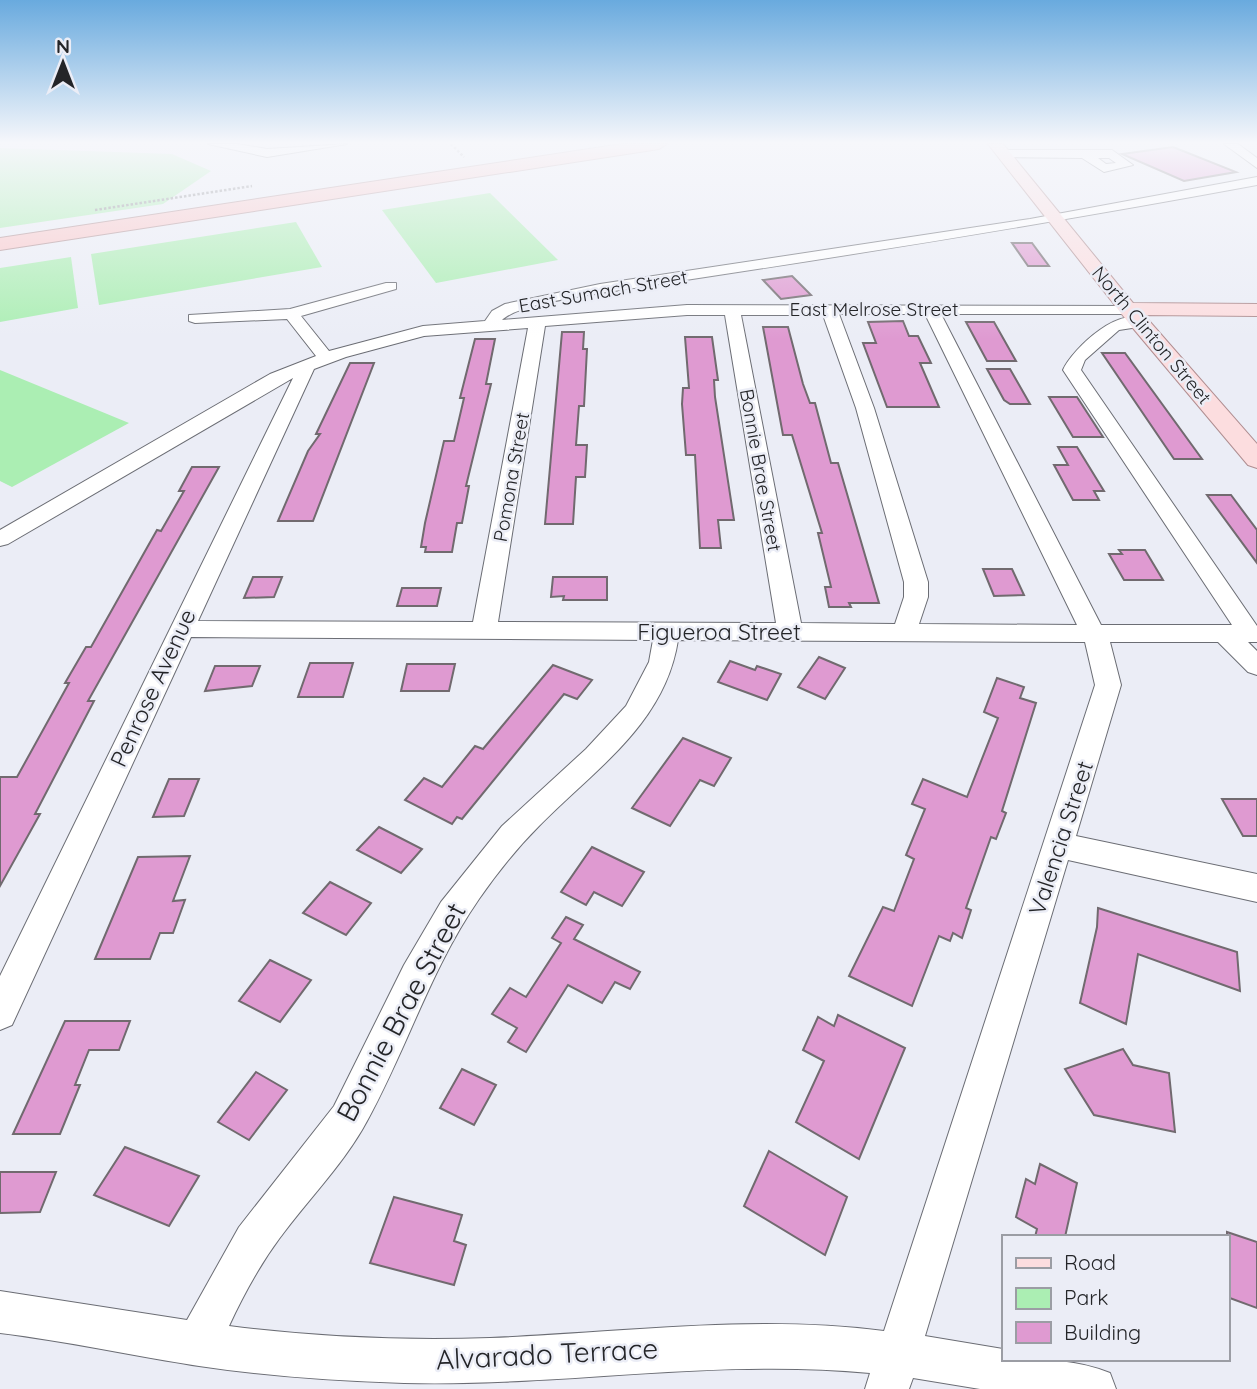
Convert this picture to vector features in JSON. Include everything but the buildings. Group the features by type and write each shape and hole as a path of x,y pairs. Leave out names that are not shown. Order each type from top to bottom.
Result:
{"highway":[{"path":"0,235 177,209"},
{"path":"0,244 232,209"}],"main road":[{"name":"North Clinton Street","path":"1048,209 1134,316 1257,460"},
{"name":"East Melrose Street","path":"1134,316 1257,310"}],"street":[{"name":"East Sumach Street","path":"0,539 250,392 317,361 423,331 492,324 498,314 510,307 543,299 1106,209"},
{"path":"195,318 291,314 391,286"},
{"path":"829,308 865,408 916,582 916,597 904,632"},
{"name":"East Melrose Street","path":"492,324 732,309 930,309 1134,316"},
{"name":"Bonnie Brae Street","path":"732,309 790,632"},
{"name":"Valencia Street","path":"892,1373 1108,685 1107,667 1094,634 930,309"},
{"path":"291,314 317,361"},
{"path":"1134,316 1114,326 1077,358 1072,370 1254,634"},
{"name":"Pomona Street","path":"484,630 537,323"},
{"name":"Penrose Avenue","path":"0,1013 180,629 317,361"},
{"name":"Figueroa Street","path":"180,629 1254,634"},
{"name":"Bonnie Brae Street","path":"198,1344 222,1293 254,1240 345,1122 373,1075 416,977 460,900 497,850 613,742 634,717 652,691 662,666 667,631"},
{"path":"1224,634 1257,666"},
{"path":"1058,845 1257,888"},
{"name":"Alvarado Terrace","path":"0,1312 75,1321 198,1344 407,1361 463,1361 667,1347 752,1345 892,1373 1000,1369 1094,1389"}],"green space":[{"path":"0,209 130,209 0,228"},
{"path":"506,209 558,260 436,283 382,210"},
{"path":"296,222 322,267 99,305 91,254"},
{"path":"71,257 78,308 0,322 0,268"},
{"path":"0,370 129,423 12,487 0,481"}]}
